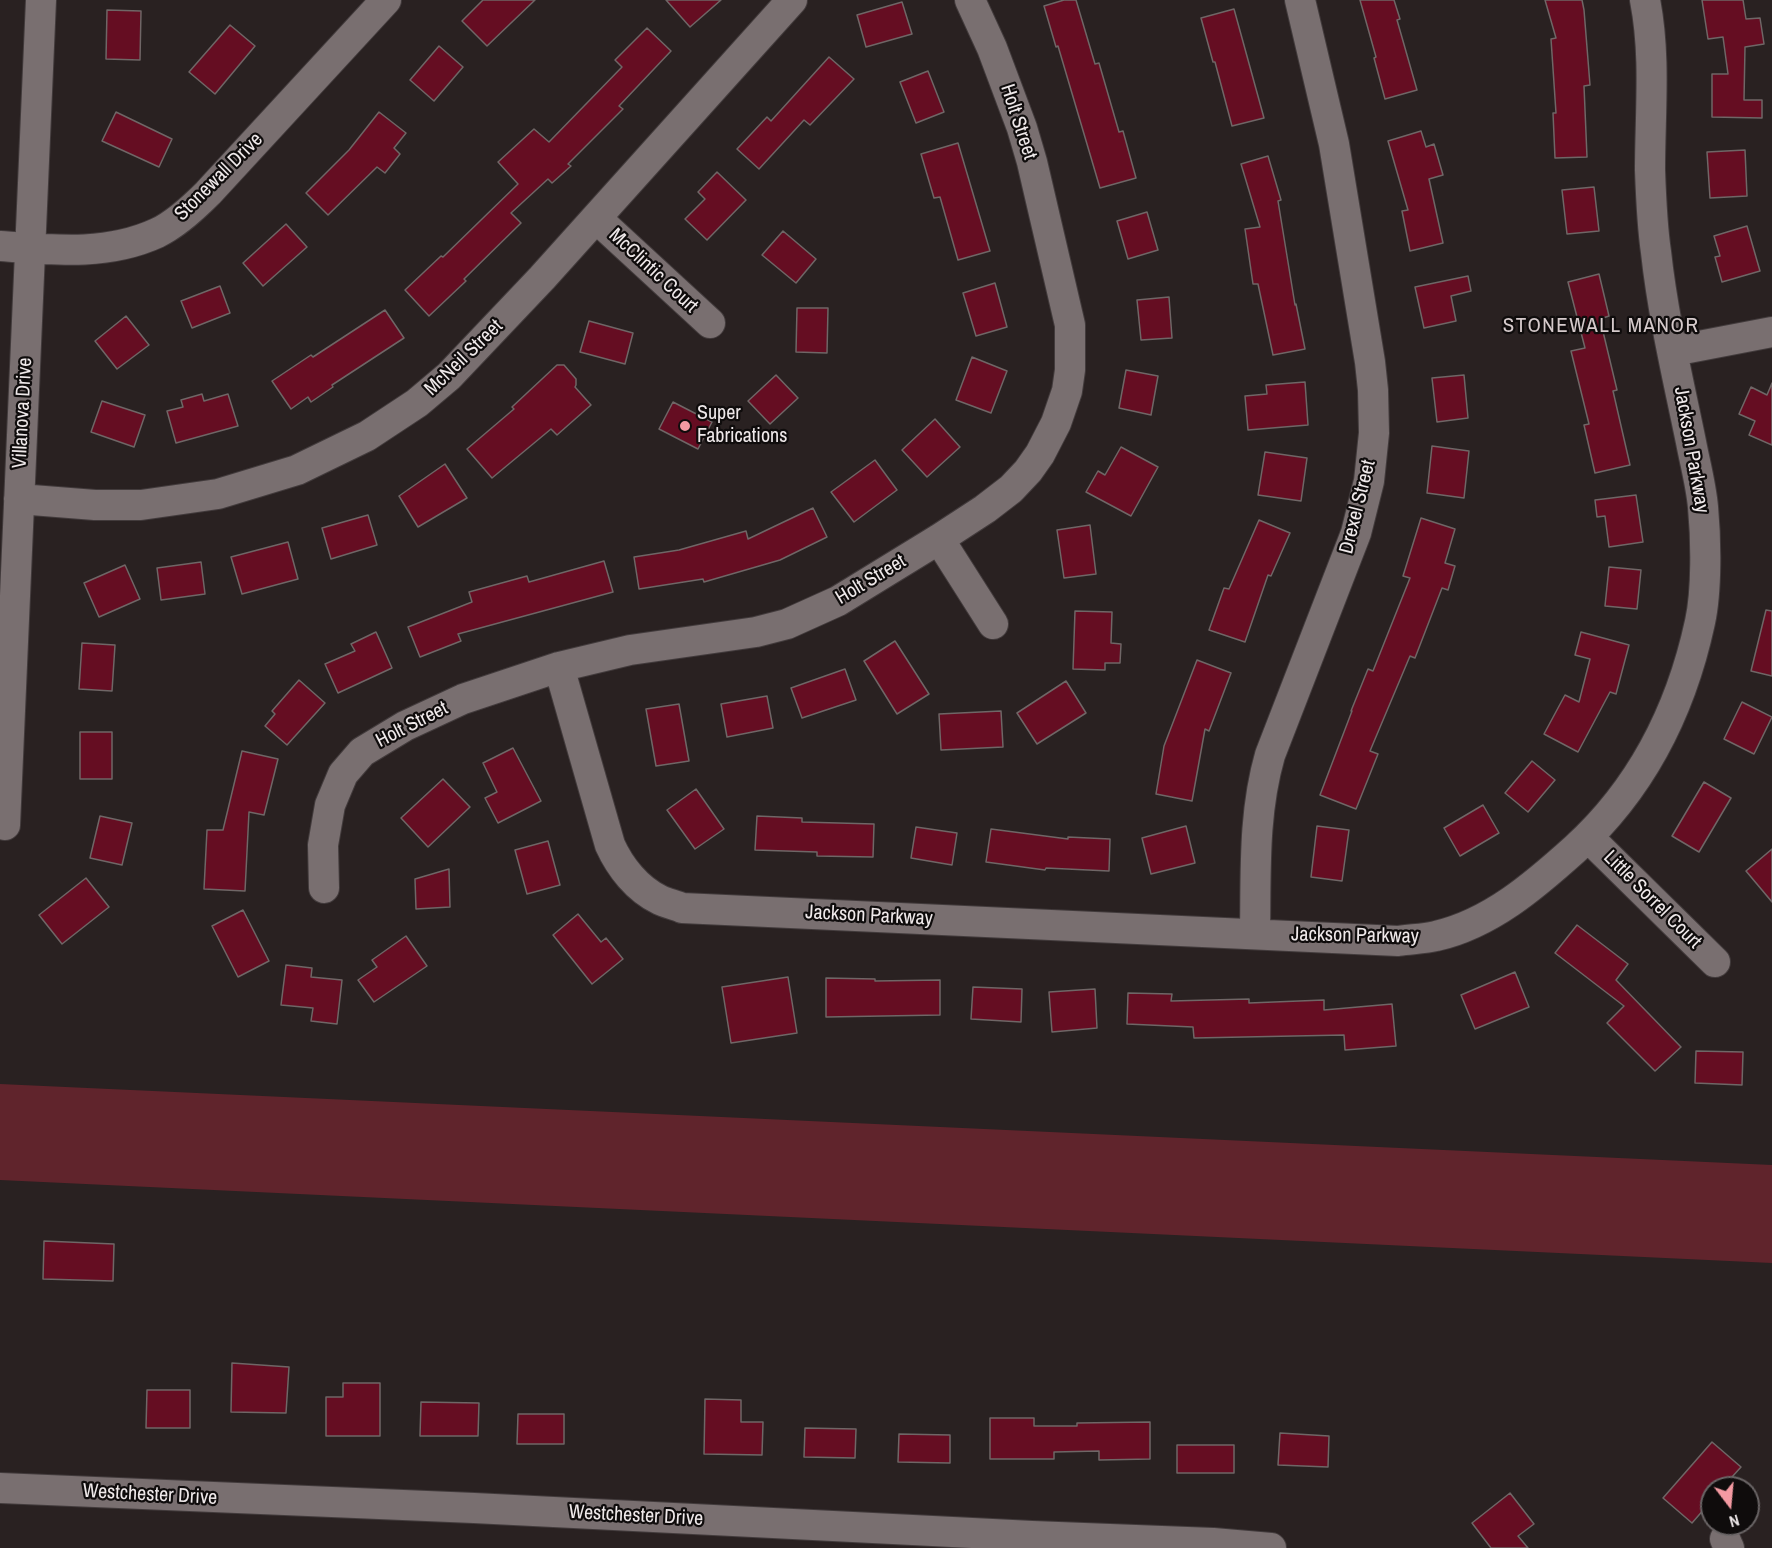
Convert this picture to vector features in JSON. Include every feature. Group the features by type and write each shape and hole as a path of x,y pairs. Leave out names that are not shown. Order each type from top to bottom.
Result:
{"street":[{"name":"Villanova Drive","path":"4,825 41,0"},
{"name":"Stonewall Drive","path":"0,246 89,250 120,246 158,233 185,215 208,194 386,0"},
{"name":"McNeil Street","path":"19,498 95,505 141,505 218,494 297,470 367,436 417,403 449,376 542,278 792,0"},
{"name":"Holt Street","path":"324,888 323,845 330,805 343,774 362,752 405,726 463,699 559,667 630,650 756,632 787,624 838,601 939,539 985,509 1011,489 1028,471 1056,423 1067,392 1070,370 1070,325 1022,128 992,48 970,0"},
{"name":"Drexel Street","path":"1255,934 1256,833 1264,777 1270,755 1356,534 1369,481 1374,433 1370,362 1334,144 1300,0"},
{"name":"Jackson Parkway","path":"559,667 609,845 616,860 636,883 659,899 682,908 1398,941 1437,936 1471,924 1502,908 1551,871 1588,837 1626,793 1656,746 1681,693 1701,620 1705,570 1703,505 1659,280 1653,229 1650,169 1652,79 1645,0"},
{"name":"McClintic Court","path":"596,218 710,323"},
{"path":"1673,351 1772,332"},
{"path":"939,539 993,624"},
{"name":"Little Sorrel Court","path":"1588,837 1715,962"},
{"name":"Westchester Drive","path":"0,1488 474,1508 1213,1543 1271,1548"}],"shaded area":[{"path":"0,1084 1772,1165 1772,1263 0,1180"}],"building":[{"path":"483,0 535,0 487,46 462,21"},
{"path":"666,0 721,0 690,27"},
{"path":"1064,0 1076,0 1095,64 1099,63 1119,132 1123,131 1136,178 1100,188 1044,6"},
{"path":"1360,0 1394,0 1400,19 1397,20 1417,90 1385,99"},
{"path":"1545,0 1582,0 1590,85 1584,86 1587,157 1555,158 1553,113 1556,113 1551,39 1556,38"},
{"path":"1702,0 1743,0 1746,19 1760,18 1764,44 1745,47 1744,100 1762,100 1762,118 1712,117 1712,74 1728,74 1723,37 1708,39"},
{"path":"902,2 912,34 866,47 857,15"},
{"path":"1234,9 1264,118 1232,126 1201,18"},
{"path":"107,10 141,11 140,60 106,59"},
{"path":"230,25 255,46 215,94 189,72"},
{"path":"647,28 671,51 619,106 623,109 568,164 571,166 552,183 548,179 511,213 521,223 429,316 405,290 441,256 443,257 518,184 498,162 534,129 549,142 622,67 615,60"},
{"path":"439,46 463,67 434,101 410,80"},
{"path":"829,57 854,79 810,125 804,120 759,169 737,149 767,117 771,121"},
{"path":"928,71 944,112 916,123 900,82"},
{"path":"116,112 172,139 159,167 102,141"},
{"path":"379,112 406,133 394,148 400,154 385,173 377,167 328,215 306,193 349,150"},
{"path":"1421,131 1426,147 1434,144 1443,175 1429,179 1443,243 1410,251 1402,211 1408,210 1388,141"},
{"path":"958,143 990,251 958,260 940,197 934,198 921,154"},
{"path":"1745,150 1747,196 1710,198 1707,152"},
{"path":"1268,156 1281,200 1278,201 1295,305 1305,349 1273,355 1258,284 1253,284 1245,229 1260,227 1241,164"},
{"path":"717,172 746,200 707,240 685,219 705,199 698,192"},
{"path":"1594,187 1599,231 1567,234 1562,190"},
{"path":"1147,212 1158,250 1128,259 1117,221"},
{"path":"286,224 307,247 263,286 243,263"},
{"path":"1747,226 1760,271 1722,282 1715,257 1720,256 1714,236"},
{"path":"783,231 816,259 796,283 762,255"},
{"path":"1599,274 1609,316 1600,319 1617,390 1613,391 1630,465 1595,473 1584,425 1589,424 1571,351 1585,348 1568,282"},
{"path":"1468,276 1471,291 1451,296 1456,321 1424,328 1415,287"},
{"path":"995,283 1007,327 976,336 963,293"},
{"path":"220,286 230,313 192,328 181,301"},
{"path":"1169,297 1172,338 1141,340 1137,300"},
{"path":"797,308 828,308 827,353 796,352"},
{"path":"385,310 404,338 332,385 333,387 311,402 308,397 291,409 272,381"},
{"path":"126,316 149,345 117,369 95,341"},
{"path":"589,321 633,333 625,364 580,352"},
{"path":"972,357 1007,371 991,413 956,400"},
{"path":"557,365 564,365 576,379 575,387 591,405 557,435 551,429 492,478 467,449 514,409 512,407"},
{"path":"1126,370 1158,376 1151,415 1119,408"},
{"path":"776,375 798,398 770,424 748,401"},
{"path":"1464,375 1468,418 1437,422 1432,378"},
{"path":"1305,382 1308,425 1248,430 1245,396 1267,394 1266,385"},
{"path":"1772,383 1772,445 1749,435 1755,421 1739,414 1751,387 1767,395"},
{"path":"202,394 204,401 228,394 238,426 176,443 167,411 183,407 181,400"},
{"path":"102,401 145,415 134,447 91,432"},
{"name":"Super Fabrications","path":"673,402 712,422 698,449 659,429"},
{"path":"935,419 960,447 927,477 902,450"},
{"path":"1432,446 1469,451 1464,498 1427,493"},
{"path":"1121,447 1158,467 1131,516 1086,492 1098,471 1105,475"},
{"path":"1265,452 1307,458 1301,501 1258,495"},
{"path":"875,460 897,490 854,522 831,492"},
{"path":"445,464 467,498 418,527 399,496"},
{"path":"1636,495 1643,542 1609,547 1605,516 1597,517 1595,500"},
{"path":"813,508 827,537 780,560 704,582 703,579 639,589 634,557 679,550 746,531 748,539"},
{"path":"368,515 377,545 331,559 322,528"},
{"path":"1421,518 1455,529 1445,563 1455,566 1448,590 1442,588 1415,658 1410,656 1370,751 1378,754 1356,809 1320,795 1368,669 1373,671 1410,578 1403,576"},
{"path":"1259,520 1290,533 1271,576 1268,575 1245,642 1209,630 1224,588 1229,589"},
{"path":"1090,525 1096,574 1064,578 1057,530"},
{"path":"288,542 298,579 242,594 231,557"},
{"path":"604,561 613,592 458,634 461,641 420,657 408,627 472,602 469,592 527,576 529,582"},
{"path":"201,562 205,594 161,600 157,568"},
{"path":"125,565 140,599 99,617 84,583"},
{"path":"1609,567 1641,570 1637,609 1605,606"},
{"path":"1766,610 1772,611 1772,676 1751,671"},
{"path":"1075,611 1112,612 1111,643 1121,644 1120,663 1105,663 1105,670 1073,669"},
{"path":"376,632 392,668 338,693 325,664 355,651 351,644"},
{"path":"1581,632 1629,645 1616,694 1610,692 1578,752 1544,734 1565,695 1579,702 1590,659 1575,655"},
{"path":"895,641 929,694 897,714 864,661"},
{"path":"82,643 115,645 112,691 79,689"},
{"path":"1197,660 1231,673 1209,731 1205,729 1192,801 1156,794 1164,746"},
{"path":"845,669 856,700 802,718 791,688"},
{"path":"299,680 325,703 287,745 265,726 275,714 272,711"},
{"path":"1066,681 1086,713 1037,744 1017,713"},
{"path":"767,696 773,728 727,737 721,704"},
{"path":"1742,702 1772,717 1754,754 1724,739"},
{"path":"679,704 689,761 656,766 646,709"},
{"path":"1001,711 1003,747 941,750 939,714"},
{"path":"80,732 112,732 112,779 80,779"},
{"path":"513,748 541,801 498,823 485,798 497,792 483,763"},
{"path":"242,751 278,759 264,815 249,812 245,891 204,889 207,830 223,830"},
{"path":"1532,761 1555,780 1528,812 1505,793"},
{"path":"443,779 470,807 428,847 401,818"},
{"path":"1704,782 1731,798 1699,852 1672,836"},
{"path":"696,789 724,829 695,849 667,810"},
{"path":"1483,805 1499,833 1460,856 1444,828"},
{"path":"100,816 132,823 122,865 90,858"},
{"path":"757,816 802,818 802,822 874,824 873,857 817,856 817,852 755,850"},
{"path":"1186,826 1195,863 1151,874 1142,838"},
{"path":"1317,826 1349,830 1342,881 1311,877"},
{"path":"916,827 957,833 952,865 911,858"},
{"path":"991,829 1068,839 1068,837 1110,839 1109,871 1046,868 1045,870 986,862"},
{"path":"548,841 560,885 527,894 515,850"},
{"path":"1772,849 1772,902 1746,871"},
{"path":"449,869 450,907 416,909 415,879"},
{"path":"86,878 109,907 62,944 39,915"},
{"path":"243,910 269,961 238,977 212,926"},
{"path":"578,914 601,942 606,938 623,959 592,984 553,935"},
{"path":"1577,925 1628,964 1616,980 1681,1047 1655,1071 1607,1023 1624,1006 1555,953"},
{"path":"406,936 427,966 374,1002 358,980 377,967 372,960"},
{"path":"286,965 312,968 311,977 342,980 337,1024 311,1021 313,1008 281,1005"},
{"path":"1515,972 1529,1007 1475,1029 1461,995"},
{"path":"788,977 797,1033 731,1043 722,987"},
{"path":"826,978 875,979 875,981 940,980 940,1015 826,1017"},
{"path":"973,987 1022,989 1021,1022 971,1019"},
{"path":"1095,989 1097,1028 1052,1032 1049,992"},
{"path":"1128,993 1172,994 1171,1001 1249,999 1249,1003 1324,1000 1324,1010 1392,1004 1396,1046 1345,1050 1344,1035 1194,1038 1193,1027 1127,1024"},
{"path":"1696,1051 1743,1052 1742,1085 1695,1083"},
{"path":"44,1241 114,1244 113,1281 43,1279"},
{"path":"232,1363 289,1367 286,1413 231,1412"},
{"path":"343,1383 380,1383 380,1436 326,1436 326,1397 343,1397"},
{"path":"147,1390 190,1390 190,1428 146,1428"},
{"path":"705,1399 741,1400 741,1422 763,1422 762,1455 704,1454"},
{"path":"421,1402 479,1403 478,1436 420,1436"},
{"path":"518,1414 564,1414 564,1444 517,1444"},
{"path":"990,1418 1034,1418 1034,1426 1150,1422 1150,1459 1099,1460 1099,1451 1054,1452 1054,1459 990,1459"},
{"path":"805,1428 856,1429 855,1458 804,1457"},
{"path":"1280,1433 1329,1436 1328,1467 1278,1465"},
{"path":"899,1434 950,1435 950,1463 898,1462"},
{"path":"1712,1442 1741,1467 1733,1476 1700,1476 1700,1514 1692,1523 1663,1498"},
{"path":"1177,1445 1234,1445 1234,1473 1177,1473"},
{"path":"1510,1493 1534,1524 1518,1536 1528,1548 1491,1548 1472,1523"}],"place":[{"name":"Super Fabrications","path":"685,426"}],"district":[{"name":"STONEWALL MANOR","path":"1601,326"}]}
